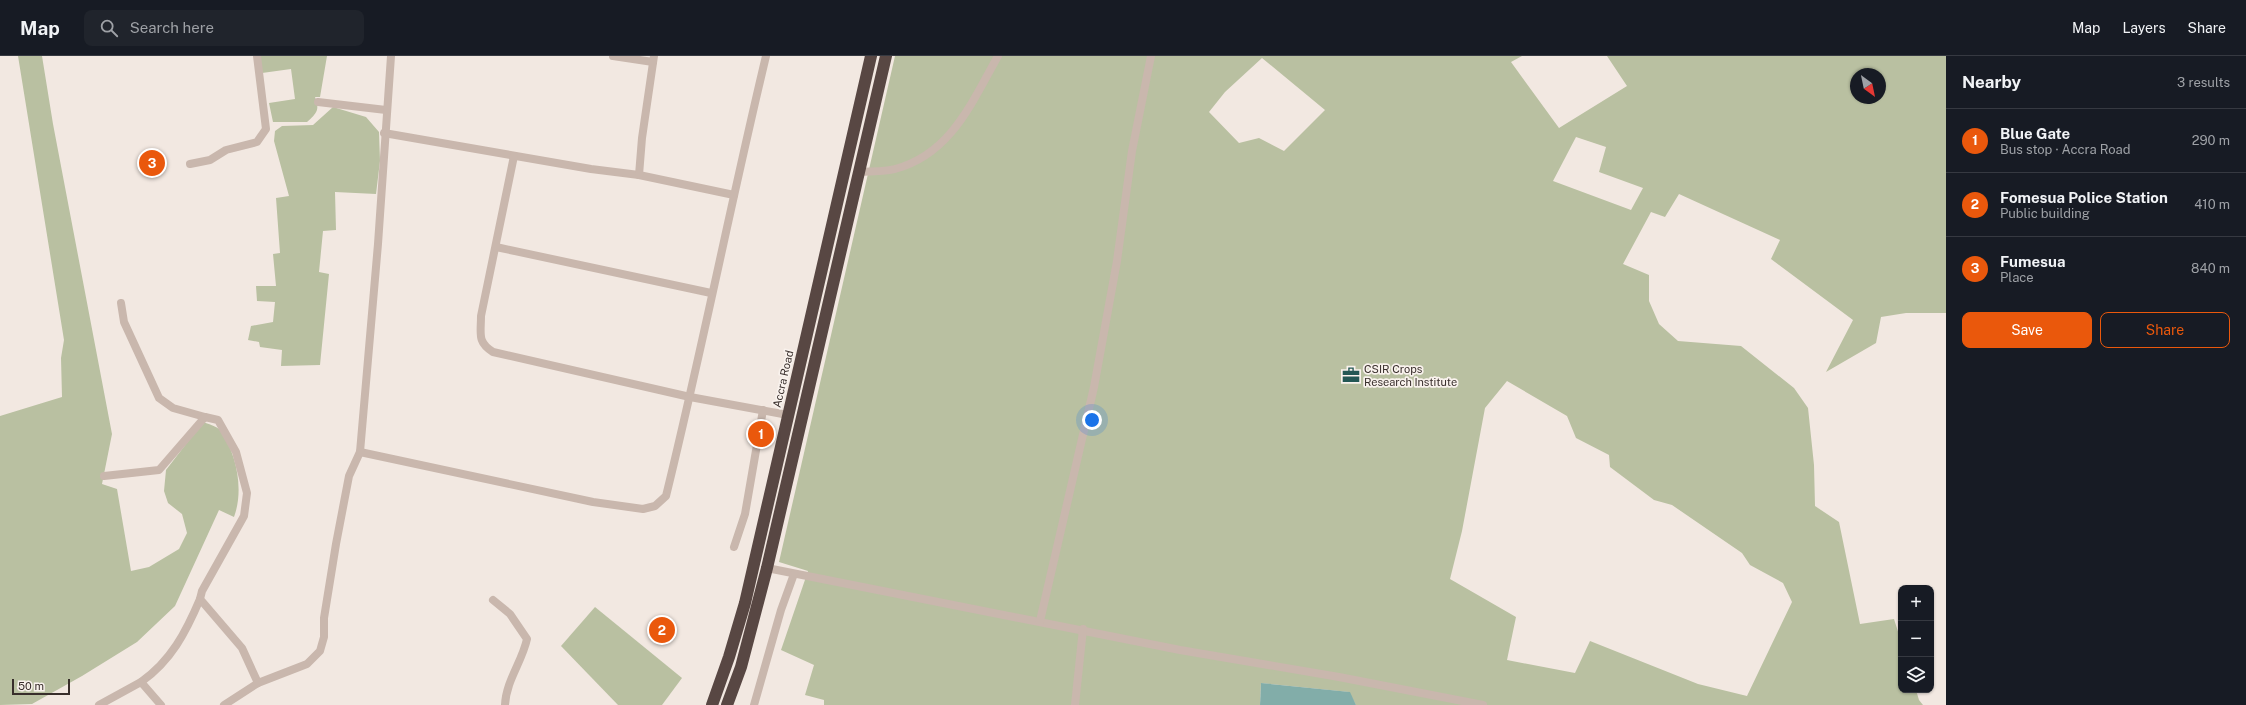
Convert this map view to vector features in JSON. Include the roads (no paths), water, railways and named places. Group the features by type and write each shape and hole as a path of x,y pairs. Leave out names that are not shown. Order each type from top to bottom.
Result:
{"highway":[{"name":"Accra Road","path":"712,705 729,657 744,603 871,56"},
{"path":"727,705 741,667 767,568 886,56"}],"street":[{"path":"190,164 210,160 226,150 257,142 262,138 266,129 256,56"},
{"path":"224,705 258,682 306,664 320,651 324,637 324,618 347,484 360,452 378,244 384,133 391,56"},
{"path":"614,56 654,59 639,174"},
{"path":"360,452 593,502 643,509 655,506 666,496 690,397 711,294 766,56"},
{"path":"858,172 893,170 910,164 938,148 961,119 998,56"},
{"path":"1040,621 1094,387 1117,261 1132,152 1151,56"},
{"path":"318,102 386,110"},
{"path":"384,133 591,169 639,174 734,195"},
{"path":"514,156 481,316 480,338 483,346 493,352 690,397 788,415"},
{"path":"496,247 711,294"},
{"path":"99,705 142,682 166,661 180,642 200,599 202,591 244,516 247,493 236,452 218,420 173,408 159,398 124,322 121,303"},
{"path":"734,547 745,514 763,410"},
{"path":"104,476 159,470 205,416"},
{"path":"767,568 1083,629 1180,650 1339,677 1483,705"},
{"path":"754,705 781,610 794,574"},
{"path":"200,599 242,648 258,682"},
{"path":"493,600 510,614 527,639 524,654 505,690 505,705"},
{"path":"1074,705 1083,629"},
{"path":"142,682 161,705"}],"water":[{"path":"1261,683 1350,692 1356,705 1260,705"}],"place":[{"name":"Fumesua","path":"152,163"},
{"name":"CSIR Crops Research Institute","path":"1351,375"},
{"name":"Blue Gate","path":"761,434"},
{"name":"Fomesua Police Station","path":"662,630"}]}
